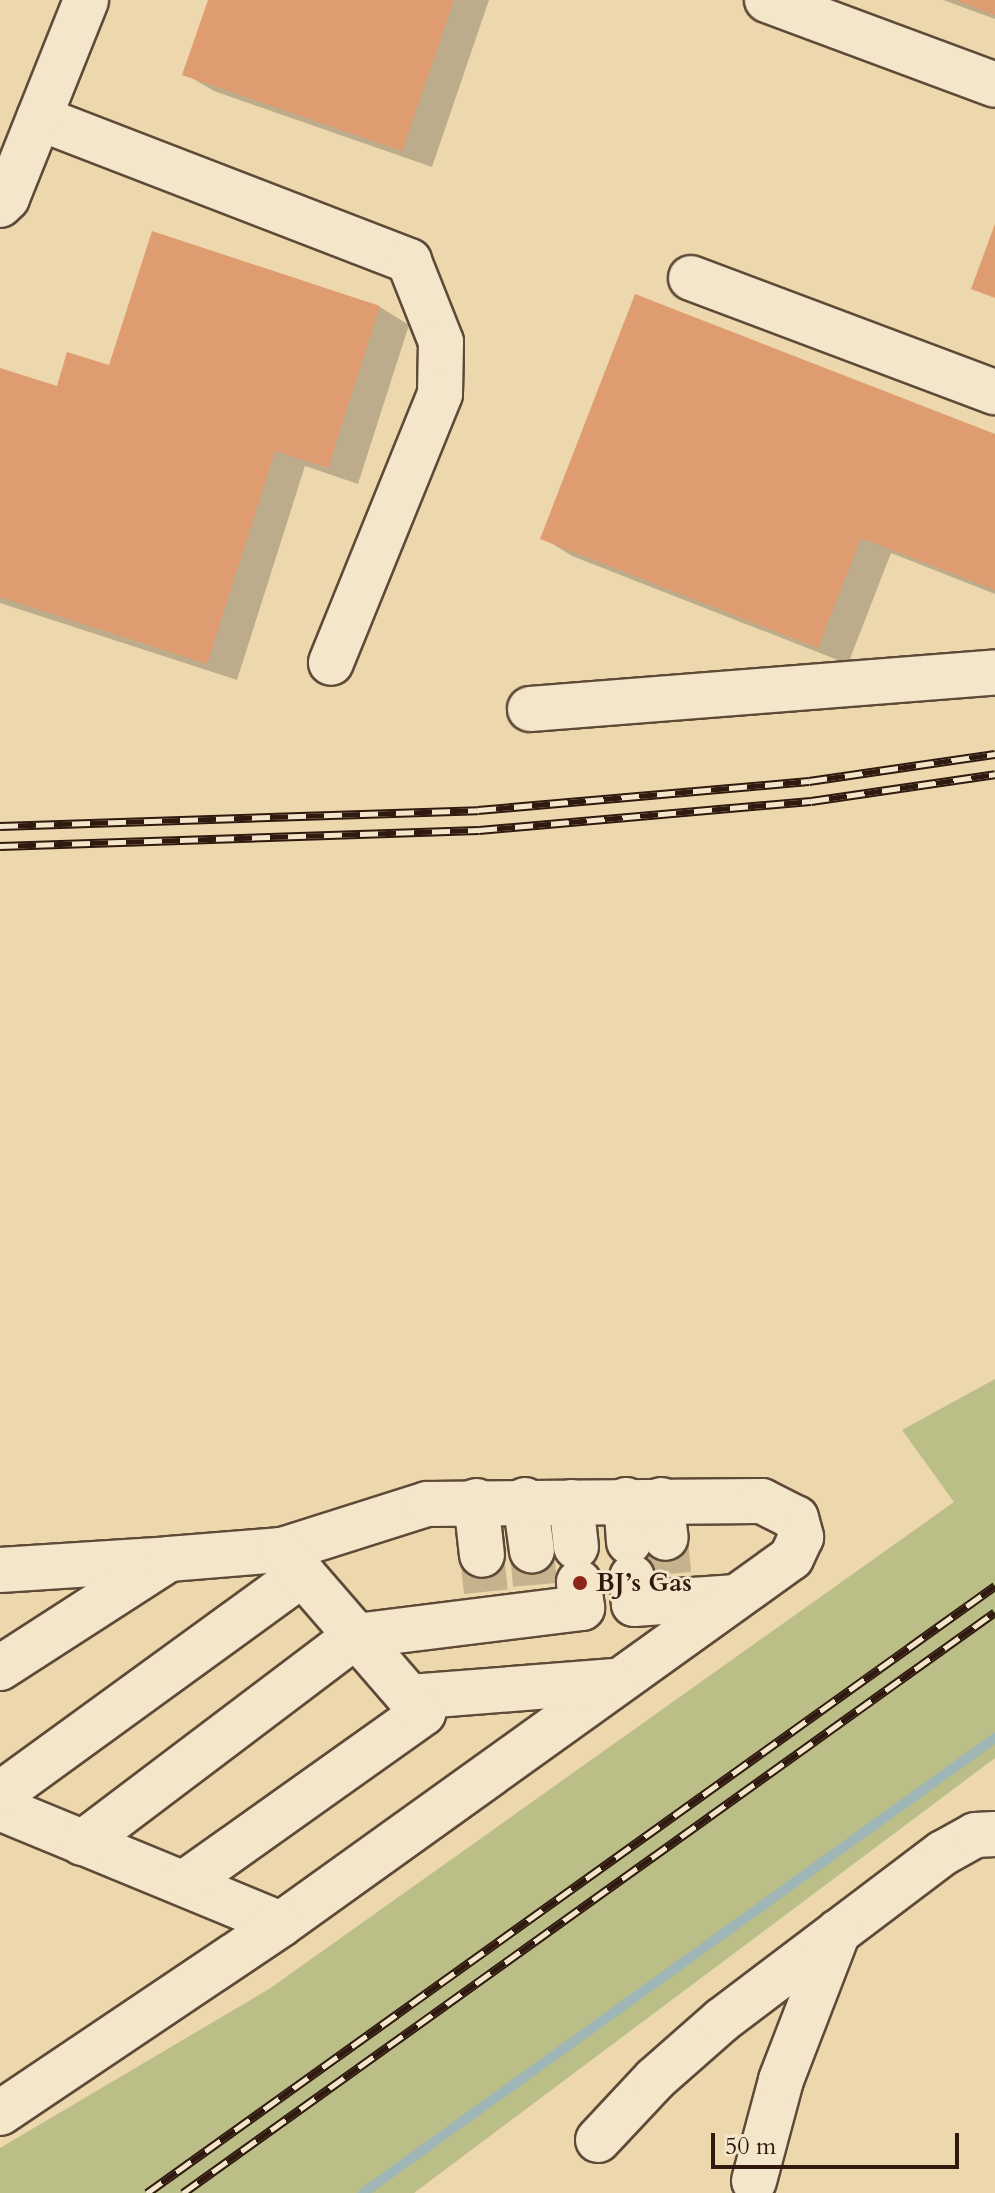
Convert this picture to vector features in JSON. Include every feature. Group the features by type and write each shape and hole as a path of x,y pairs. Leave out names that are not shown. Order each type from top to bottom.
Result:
{"street":[{"path":"4,202 86,0"},
{"path":"767,0 995,85"},
{"path":"39,118 409,261 441,342 440,394 331,663"},
{"path":"691,278 995,392"},
{"path":"530,709 995,672"},
{"path":"525,1500 535,1583"},
{"path":"0,1794 292,1562 427,1504 525,1500 571,1502 652,1563 735,1597 791,1558 801,1537 796,1518 762,1501 652,1563 579,1579 486,1589 356,1636 82,1843"},
{"path":"476,1501 486,1589"},
{"path":"571,1502 579,1579"},
{"path":"0,1668 169,1559"},
{"path":"0,1570 169,1559 292,1562 423,1713 187,1881"},
{"path":"0,2113 281,1924 614,1681 652,1563"},
{"path":"410,1697 614,1681"},
{"path":"0,1808 82,1843 187,1881 281,1924"},
{"path":"598,2140 655,2079 722,2020 943,1853 975,1835 995,1834"},
{"path":"762,2189 781,2080 838,1932"}],"green space":[{"path":"995,1379 995,1758 414,2193 0,2193 0,2148 269,1989 954,1502 902,1430"}],"building":[{"path":"208,0 454,0 402,151 182,75"},
{"path":"955,0 995,0 995,15"},
{"path":"995,224 995,298 971,289"},
{"path":"152,231 380,306 328,468 275,451 207,664 0,597 0,368 57,386 67,352 109,365"},
{"path":"635,294 995,434 995,590 861,538 818,648 540,539"}],"waterway":[{"path":"363,2193 995,1738"}],"tunnel":[{"path":"666,1538 669,1574"},
{"path":"532,1551 535,1585"},
{"path":"482,1555 486,1592"}],"railway":[{"path":"0,826 478,810 809,781 995,754"},
{"path":"0,846 479,830 811,801 995,774"},
{"path":"147,2193 995,1586"},
{"path":"183,2193 995,1612"}],"place":[{"name":"BJ’s Gas","path":"580,1583"}]}
